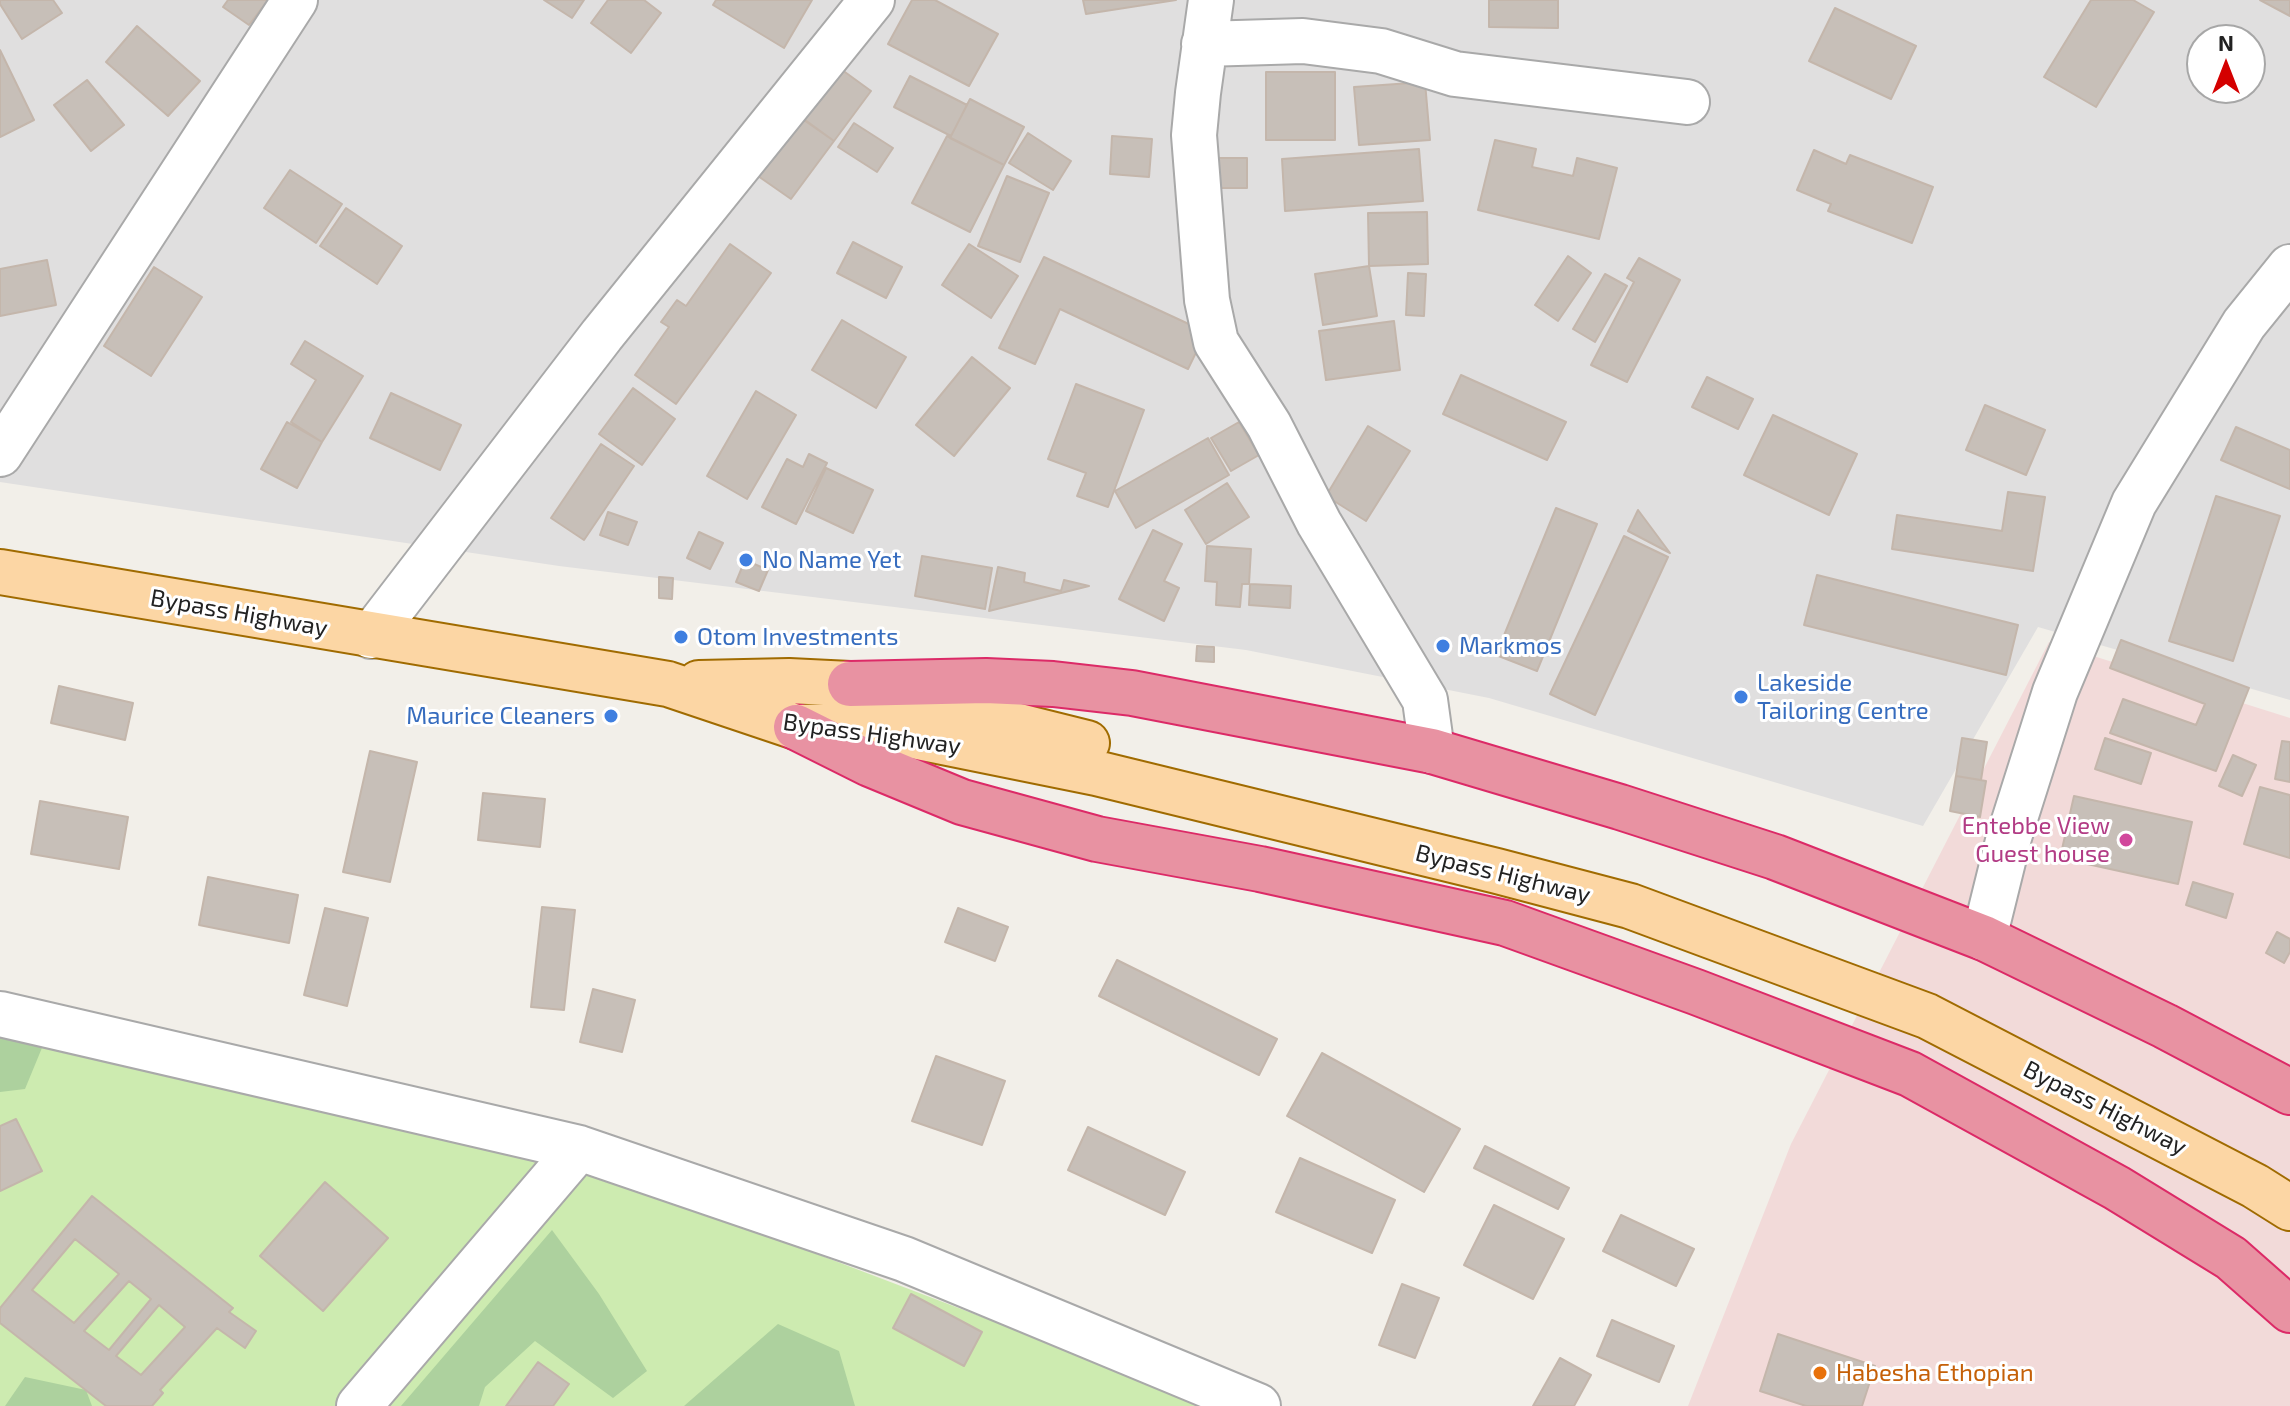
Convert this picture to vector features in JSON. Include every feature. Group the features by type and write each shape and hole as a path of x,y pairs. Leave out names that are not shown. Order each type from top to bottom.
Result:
{"highway":[{"path":"850,684 986,681 1053,684 1132,693 1432,751 1775,857 1984,938 2165,1026 2290,1092"},
{"path":"796,727 870,764 977,806 1097,839 1260,869 1505,923 1910,1074 2117,1188 2231,1258 2290,1310"}],"main road":[{"name":"Bypass Highway","path":"0,572 668,684 796,727 850,726 1097,759 1169,760 1634,883 1766,925 1943,999 2129,1092 2290,1178"},
{"name":"Bypass Highway","path":"668,684 789,681 850,684 1097,759 1615,902 1759,952 1927,1016 2255,1186 2290,1208"}],"street":[{"path":"0,454 295,0"},
{"path":"371,636 602,335 872,0"},
{"path":"1211,0 1194,135 1207,300 1216,342 1269,425 1319,523 1425,700 1432,751"},
{"path":"1204,44 1303,41 1381,51 1455,74 1687,102"},
{"path":"1984,938 2009,837 2055,692 2134,503 2244,324 2290,267"},
{"path":"0,1014 579,1148 904,1259 1250,1405"},
{"path":"359,1406 579,1148"}],"shaded area":[{"path":"0,0 2290,0 2290,700 2038,627 1923,826 1489,698 1246,650 559,566 0,482"},
{"path":"2049,642 2290,718 2290,1406 1688,1406 1791,1144"}],"green space":[{"path":"51,1026 25,1089 0,1092 0,1028"},
{"path":"0,1030 591,1168 1216,1406 0,1406"},
{"path":"552,1230 599,1294 647,1371 613,1398 535,1341 485,1387 479,1406 401,1406"},
{"path":"778,1324 839,1351 855,1406 684,1406"},
{"path":"25,1377 86,1390 92,1406 5,1406"}],"building":[{"path":"0,0 53,0 62,13 22,39"},
{"path":"228,0 268,0 249,25 223,7"},
{"path":"544,0 584,0 572,18"},
{"path":"608,0 644,0 661,13 631,53 591,23"},
{"path":"716,0 812,0 784,48 713,5"},
{"path":"912,0 935,0 998,34 969,86 888,44"},
{"path":"1083,0 1176,0 1086,14"},
{"path":"1489,0 1558,0 1558,28 1489,27"},
{"path":"2091,0 2133,0 2154,12 2096,107 2044,77"},
{"path":"2260,0 2290,0 2290,16"},
{"path":"1835,8 1916,46 1891,99 1809,61"},
{"path":"137,26 200,81 168,116 106,62"},
{"path":"0,50 34,120 0,137"},
{"path":"838,67 871,91 834,141 801,117"},
{"path":"1266,72 1335,72 1335,140 1266,140"},
{"path":"910,76 967,105 951,136 894,107"},
{"path":"87,80 124,125 91,151 54,105"},
{"path":"1425,82 1430,140 1359,145 1354,87"},
{"path":"970,99 1024,127 1004,165 950,138"},
{"path":"801,118 834,141 791,199 758,176"},
{"path":"854,123 893,148 877,172 838,147"},
{"path":"1028,133 1071,161 1053,190 1009,163"},
{"path":"947,136 1004,165 970,232 912,203"},
{"path":"1112,136 1152,139 1149,177 1110,174"},
{"path":"1495,140 1536,149 1532,167 1573,176 1577,158 1617,168 1599,239 1478,210"},
{"path":"1419,149 1423,201 1285,211 1282,159"},
{"path":"1814,150 1846,164 1850,155 1933,187 1912,243 1828,211 1831,204 1797,190"},
{"path":"1216,158 1247,158 1247,188 1216,188"},
{"path":"290,170 342,204 316,243 264,208"},
{"path":"1007,176 1049,193 1020,262 978,246"},
{"path":"346,208 402,246 377,284 320,246"},
{"path":"1427,212 1428,264 1369,266 1368,213"},
{"path":"853,242 902,267 886,298 837,273"},
{"path":"730,244 771,273 676,404 635,375 669,327 661,322 677,300 686,306"},
{"path":"969,244 1018,276 991,318 942,285"},
{"path":"1568,256 1591,273 1558,321 1535,305"},
{"path":"1044,257 1206,332 1188,369 1060,309 1035,364 999,348"},
{"path":"1639,258 1680,280 1627,382 1591,365 1634,282 1627,278"},
{"path":"47,260 56,305 0,316 0,269"},
{"path":"1369,266 1377,316 1323,325 1315,274"},
{"path":"154,267 202,297 151,376 104,346"},
{"path":"1408,273 1426,274 1424,316 1406,315"},
{"path":"1605,274 1627,286 1595,342 1573,329"},
{"path":"842,320 906,357 876,408 812,370"},
{"path":"1394,321 1400,370 1326,380 1319,331"},
{"path":"305,341 363,376 322,442 291,422 316,380 291,364"},
{"path":"972,357 1010,388 954,456 916,425"},
{"path":"1461,375 1566,422 1547,460 1443,414"},
{"path":"1707,377 1753,399 1738,429 1692,407"},
{"path":"1076,384 1144,410 1108,507 1077,496 1086,473 1048,459"},
{"path":"633,388 675,419 642,465 599,434"},
{"path":"756,391 796,415 747,499 707,476"},
{"path":"391,393 461,425 440,470 370,438"},
{"path":"1985,405 2045,430 2026,475 1966,450"},
{"path":"1773,415 1857,454 1829,515 1744,475"},
{"path":"287,422 322,442 297,488 261,469"},
{"path":"1239,422 1259,455 1231,471 1211,438"},
{"path":"1368,426 1410,451 1366,521 1326,496"},
{"path":"2236,427 2290,450 2290,489 2221,460"},
{"path":"1208,438 1229,475 1136,528 1115,491"},
{"path":"601,444 634,466 584,540 551,518"},
{"path":"809,454 827,463 796,524 762,507 787,459 803,467"},
{"path":"826,468 873,490 853,533 806,511"},
{"path":"1227,483 1249,517 1206,544 1185,510"},
{"path":"2008,492 2045,497 2033,571 1892,549 1897,515 2002,531"},
{"path":"2216,496 2280,516 2233,661 2169,641"},
{"path":"1556,508 1597,524 1537,671 1496,655"},
{"path":"1638,510 1670,553 1628,531"},
{"path":"608,512 637,522 628,545 600,535"},
{"path":"1153,530 1182,544 1164,581 1179,588 1164,621 1119,599"},
{"path":"699,532 723,543 710,569 687,558"},
{"path":"1624,536 1668,557 1595,715 1550,694"},
{"path":"1207,546 1251,549 1249,584 1242,584 1240,607 1216,605 1217,582 1205,581"},
{"path":"922,556 992,568 985,609 915,596"},
{"path":"745,560 768,570 759,591 736,582"},
{"path":"998,567 1025,573 1024,582 1061,591 1064,580 1089,586 989,611"},
{"path":"1817,575 2018,625 2006,675 1804,625"},
{"path":"659,577 673,578 672,599 659,598"},
{"path":"1250,584 1291,586 1290,608 1249,605"},
{"path":"2121,640 2249,688 2216,771 2110,733 2123,699 2196,725 2205,704 2110,668"},
{"path":"1197,646 1214,647 1214,662 1196,661"},
{"path":"59,686 133,703 125,740 51,723"},
{"path":"1962,738 1987,742 1981,780 1956,776"},
{"path":"2105,738 2151,753 2141,784 2095,769"},
{"path":"2282,741 2290,742 2290,782 2275,779"},
{"path":"370,751 417,762 390,882 343,872"},
{"path":"2233,755 2256,765 2242,796 2219,786"},
{"path":"1956,776 1986,781 1980,817 1950,811"},
{"path":"2260,787 2290,795 2290,858 2244,844"},
{"path":"483,793 545,799 540,847 478,840"},
{"name":"Entebbe View Guest house","path":"2074,796 2192,822 2178,884 2060,858"},
{"path":"40,801 128,817 119,869 31,854"},
{"path":"208,877 298,895 289,943 199,925"},
{"path":"2193,882 2233,894 2226,918 2186,905"},
{"path":"542,907 575,910 564,1010 531,1007"},
{"path":"325,908 368,918 347,1006 304,995"},
{"path":"958,908 1008,927 995,961 945,942"},
{"path":"2277,932 2290,939 2290,952 2284,963 2266,953"},
{"path":"1117,960 1277,1039 1259,1075 1099,996"},
{"path":"593,989 635,1000 622,1052 580,1042"},
{"path":"1322,1053 1460,1129 1424,1192 1287,1116"},
{"path":"936,1056 1005,1081 982,1145 912,1121"},
{"path":"16,1119 42,1171 0,1191 0,1126"},
{"path":"1088,1127 1185,1172 1165,1215 1068,1170"},
{"path":"1485,1146 1569,1188 1558,1209 1474,1168"},
{"path":"1300,1158 1395,1200 1372,1253 1276,1212"},
{"path":"325,1182 388,1238 323,1311 260,1256"},
{"path":"92,1196 233,1308 229,1312 256,1331 245,1348 217,1328 160,1390 163,1393 152,1406 106,1406 0,1323 0,1308","holes":["75,1239 119,1274 74,1323 32,1290","129,1281 151,1299 109,1350 84,1331","159,1305 185,1327 141,1375 116,1356"]},
{"path":"1494,1205 1564,1239 1533,1299 1464,1265"},
{"path":"1621,1215 1694,1249 1676,1286 1603,1251"},
{"path":"1402,1284 1439,1298 1415,1358 1379,1345"},
{"path":"911,1294 982,1332 964,1366 893,1328"},
{"path":"1612,1320 1674,1346 1659,1382 1597,1356"},
{"path":"1778,1334 1875,1366 1862,1406 1806,1406 1760,1391"},
{"path":"1560,1358 1591,1375 1574,1406 1533,1406"},
{"path":"538,1362 569,1384 553,1406 506,1406"}],"place":[{"name":"No Name Yet","path":"746,560"},
{"name":"Otom Investments","path":"681,637"},
{"name":"Markmos","path":"1443,646"},
{"name":"Lakeside Tailoring Centre","path":"1741,697"},
{"name":"Maurice Cleaners","path":"611,716"},
{"name":"Entebbe View Guest house","path":"2126,840"},
{"name":"Habesha Ethopian","path":"1820,1373"}]}
